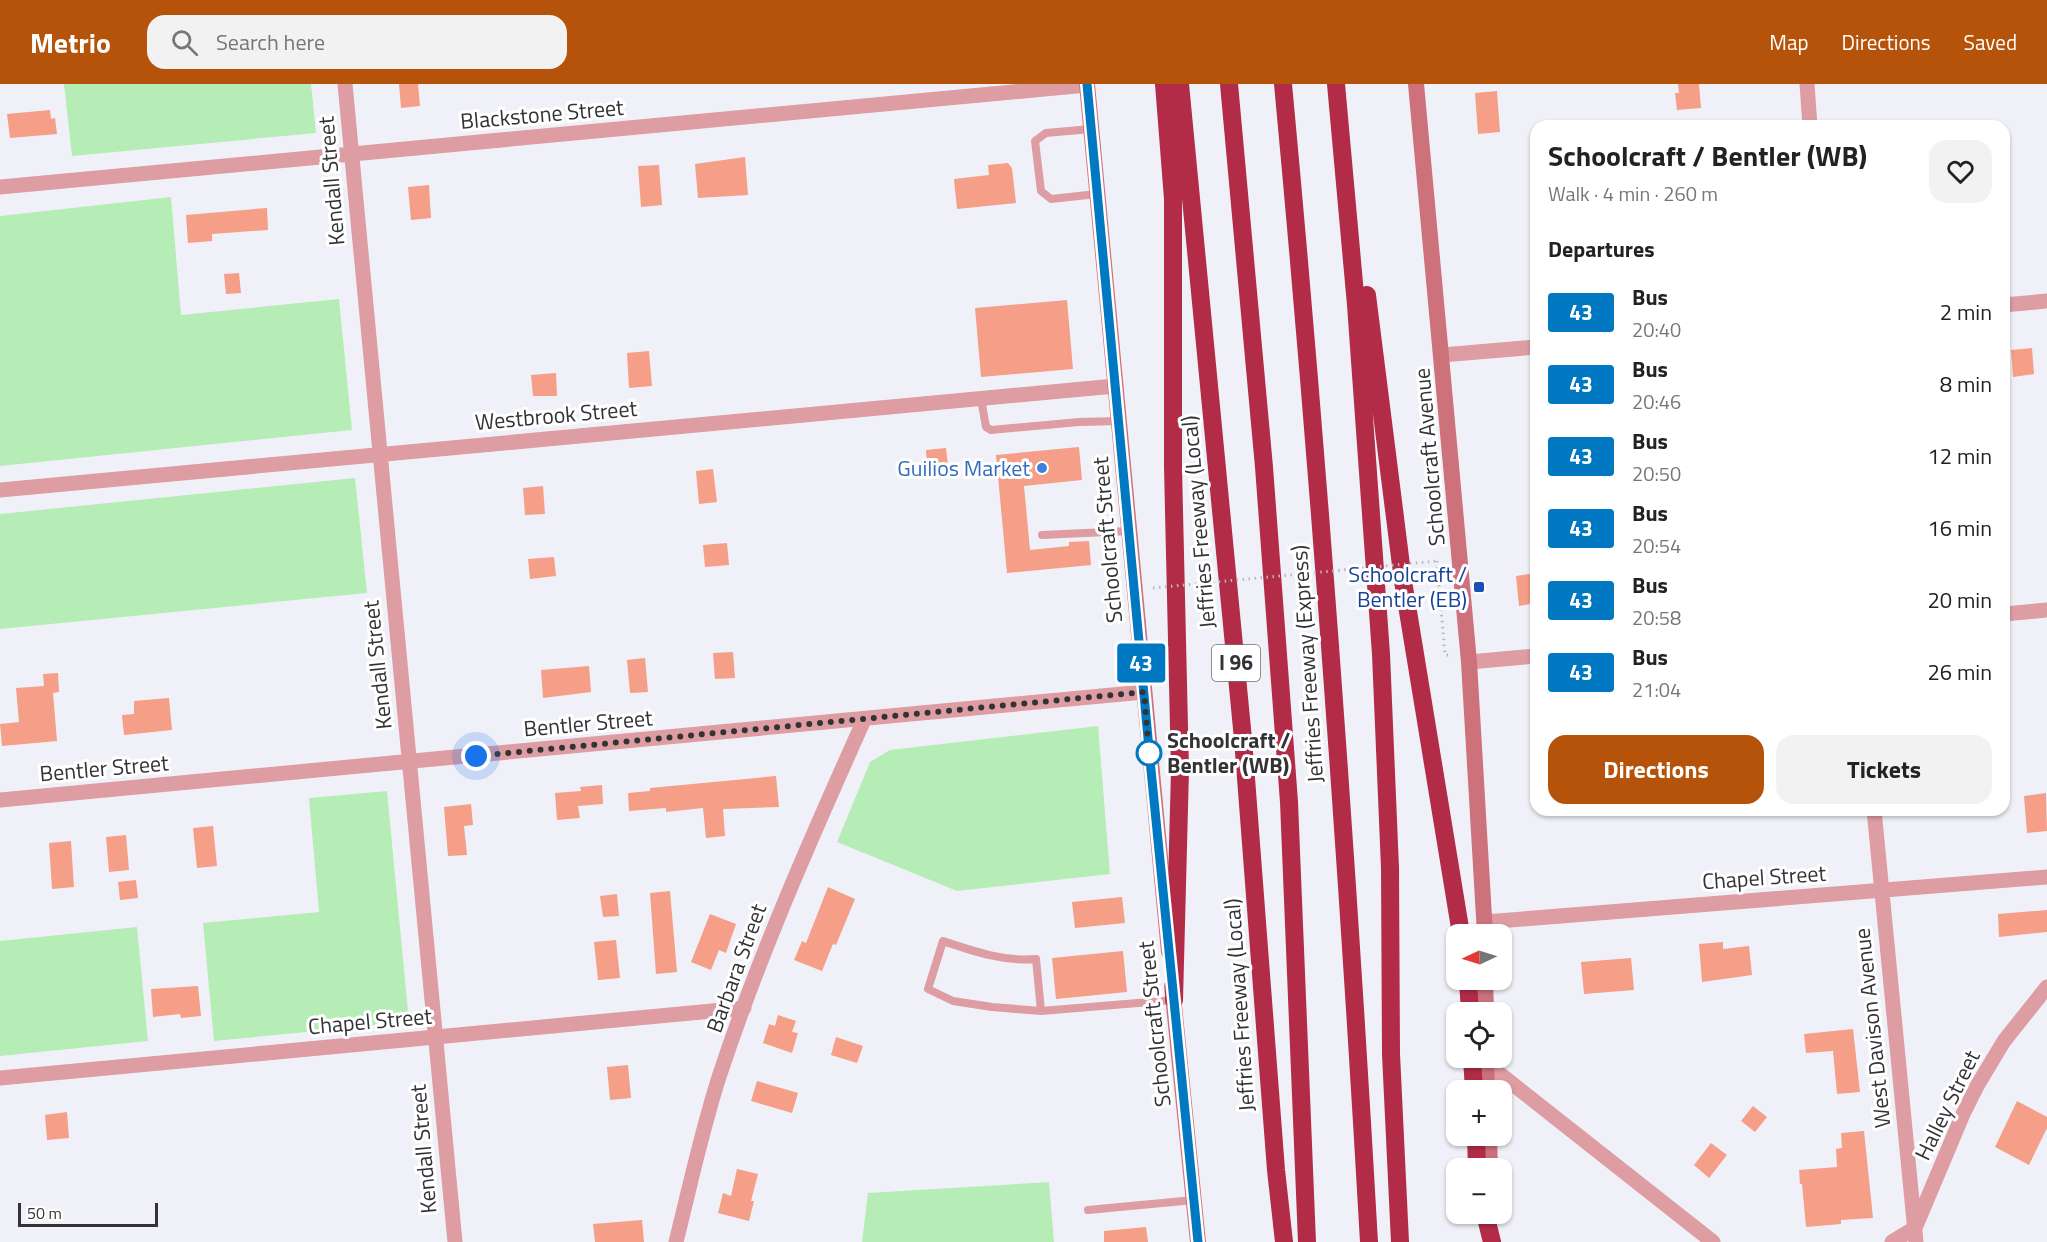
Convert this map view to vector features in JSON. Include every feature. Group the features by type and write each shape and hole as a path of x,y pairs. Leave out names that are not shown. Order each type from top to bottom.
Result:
{"highway":[{"path":"1164,84 1173,199 1173,467 1180,771 1174,1000"},
{"name":"Jeffries Freeway (Local)","path":"1180,84 1243,739 1276,1170 1284,1242"},
{"name":"Jeffries Freeway (Express)","path":"1229,84 1264,467 1289,802 1307,1242"},
{"name":"Jeffries Freeway (Express)","path":"1283,84 1308,355 1353,946 1369,1242"},
{"path":"1336,84 1356,305 1381,654 1390,868 1391,1054 1400,1242"},
{"path":"1342,154 1365,282 1403,581 1459,924"},
{"path":"1488,1224 1492,1242"}],"main road":[{"name":"Schoolcraft Avenue","path":"1416,84 1469,662 1485,924"},
{"name":"Schoolcraft Street","path":"1087,85 1198,1242"},
{"path":"1492,1224 1492,1242"}],"street":[{"name":"Kendall Street","path":"345,84 455,1242"},
{"path":"1807,84 1810,120"},
{"name":"Blackstone Street","path":"0,187 983,90 1087,85"},
{"path":"2010,305 2047,302"},
{"path":"1442,355 1530,348"},
{"name":"Westbrook Street","path":"0,490 1115,386"},
{"path":"2010,613 2047,610"},
{"path":"1469,662 1530,657"},
{"name":"Bentler Street","path":"0,800 1144,692"},
{"name":"Barbara Street","path":"676,1242 720,1074 765,949 864,720"},
{"name":"West Davison Avenue","path":"1875,816 1915,1235"},
{"name":"Chapel Street","path":"1512,925 2047,877"},
{"name":"Halley Street","path":"1915,1235 1963,1114 1977,1086 2004,1041 2047,987"},
{"name":"Chapel Street","path":"0,1078 744,1008"},
{"path":"1492,1068 1713,1242"},
{"path":"1892,1242 1915,1235"}],"lane":[{"path":"1091,129 1046,133 1035,141 1041,192 1051,199 1097,194"},
{"path":"981,399 986,427 991,430 1119,421"},
{"path":"1042,535 1129,531"},
{"path":"1041,1011 1036,959 1022,960 981,953 943,941 928,989 953,1001 1041,1011 1174,1000"},
{"path":"1088,1210 1194,1200"}],"path":[{"path":"1153,588 1437,561 1445,655 1452,655 1451,648"}],"green space":[{"path":"64,84 311,84 316,133 72,156"},
{"path":"171,197 181,315 339,299 352,430 0,466 0,216"},
{"path":"355,478 367,593 0,629 0,514"},
{"path":"1098,726 1110,874 957,891 837,842 870,762 890,750"},
{"path":"387,791 409,1022 214,1041 203,923 319,912 309,798"},
{"path":"137,927 148,1041 0,1056 0,941"},
{"path":"1049,1182 1054,1242 862,1242 868,1193"}],"building":[{"path":"399,84 418,84 420,106 401,108"},
{"path":"1678,84 1699,84 1701,108 1677,110 1675,93 1679,93"},
{"path":"1497,91 1500,132 1478,134 1475,93"},
{"path":"50,110 51,119 55,118 57,134 10,138 7,114"},
{"path":"745,157 748,195 698,198 695,164"},
{"path":"1008,163 1012,168 1016,203 957,209 954,179 989,175 988,165"},
{"path":"659,165 662,205 641,207 638,166"},
{"path":"429,185 431,218 411,220 408,187"},
{"path":"267,208 268,230 212,234 212,241 188,243 186,215"},
{"path":"239,273 241,293 226,294 224,274"},
{"path":"1067,300 1073,369 981,377 975,308"},
{"path":"2032,348 2034,374 2013,377 2011,350"},
{"path":"649,351 652,386 629,388 627,353"},
{"path":"556,373 557,396 533,396 531,375"},
{"path":"1079,447 1082,480 1024,486 1030,550 1069,546 1069,542 1089,541 1091,565 1007,573 996,455"},
{"path":"946,448 949,475 928,477 926,450"},
{"path":"713,469 717,502 699,504 696,471"},
{"path":"543,486 545,514 525,515 523,488"},
{"path":"727,543 729,565 705,567 703,545"},
{"path":"554,557 556,576 530,579 528,559"},
{"path":"1530,574 1530,604 1519,606 1516,576"},
{"path":"733,652 735,678 715,679 713,653"},
{"path":"645,658 648,692 630,693 627,660"},
{"path":"589,666 591,692 543,698 541,670"},
{"path":"58,673 59,692 53,693 57,741 2,746 0,724 19,722 16,688 44,686 43,674"},
{"path":"169,698 172,730 124,735 122,715 134,714 134,701"},
{"path":"776,776 779,807 723,809 725,836 706,838 703,808 666,812 666,808 629,811 628,793 650,791 650,788"},
{"path":"602,785 603,804 578,806 580,818 557,820 555,793 581,791 580,787"},
{"path":"2046,793 2047,831 2027,833 2024,796"},
{"path":"471,804 473,825 464,826 467,855 448,856 444,807"},
{"path":"213,826 217,866 197,868 193,828"},
{"path":"126,835 129,870 109,872 106,837"},
{"path":"71,841 74,887 52,889 49,843"},
{"path":"136,880 138,898 120,900 118,882"},
{"path":"828,887 855,899 836,945 833,944 822,971 794,960 802,941 806,943"},
{"path":"670,891 677,972 656,974 650,893"},
{"path":"617,894 619,916 603,917 600,896"},
{"path":"1122,897 1125,923 1075,928 1072,902"},
{"path":"2047,910 2047,932 1999,937 1998,914"},
{"path":"710,914 736,924 726,953 719,950 711,970 691,962"},
{"path":"616,940 620,978 598,980 594,942"},
{"path":"1723,942 1723,949 1749,946 1752,975 1702,982 1699,944"},
{"path":"1123,951 1127,992 1056,999 1052,958"},
{"path":"1631,958 1634,990 1584,994 1581,962"},
{"path":"198,986 201,1016 181,1018 180,1014 153,1017 151,989"},
{"path":"778,1015 796,1021 792,1032 798,1033 792,1053 763,1043 769,1024 775,1026"},
{"path":"1853,1029 1860,1092 1837,1094 1833,1051 1806,1053 1804,1034"},
{"path":"836,1037 863,1046 857,1063 831,1055"},
{"path":"628,1065 631,1098 610,1100 607,1067"},
{"path":"757,1081 798,1093 792,1113 751,1101"},
{"path":"2017,1101 2047,1117 2047,1128 2029,1165 1995,1147"},
{"path":"1753,1106 1767,1117 1755,1132 1741,1121"},
{"path":"67,1112 69,1138 47,1140 45,1115"},
{"path":"1864,1131 1873,1218 1841,1220 1841,1224 1806,1227 1799,1170 1837,1167 1836,1149 1842,1148 1841,1133"},
{"path":"1711,1143 1727,1155 1709,1178 1694,1165"},
{"path":"737,1169 758,1174 749,1221 718,1213 723,1193 731,1196"},
{"path":"642,1220 644,1242 595,1242 593,1224"},
{"path":"1146,1227 1148,1242 1104,1242 1104,1231"}],"bus line":[{"name":"43","path":"1087,84 1198,1242"}],"place":[{"name":"Guilios Market","path":"1042,468"},
{"name":"Schoolcraft / Bentler (EB)","path":"1479,587"},
{"name":"Schoolcraft / Bentler (WB)","path":"1149,753"}],"route":[{"path":"476,756 1144,692 1149,753"}]}
